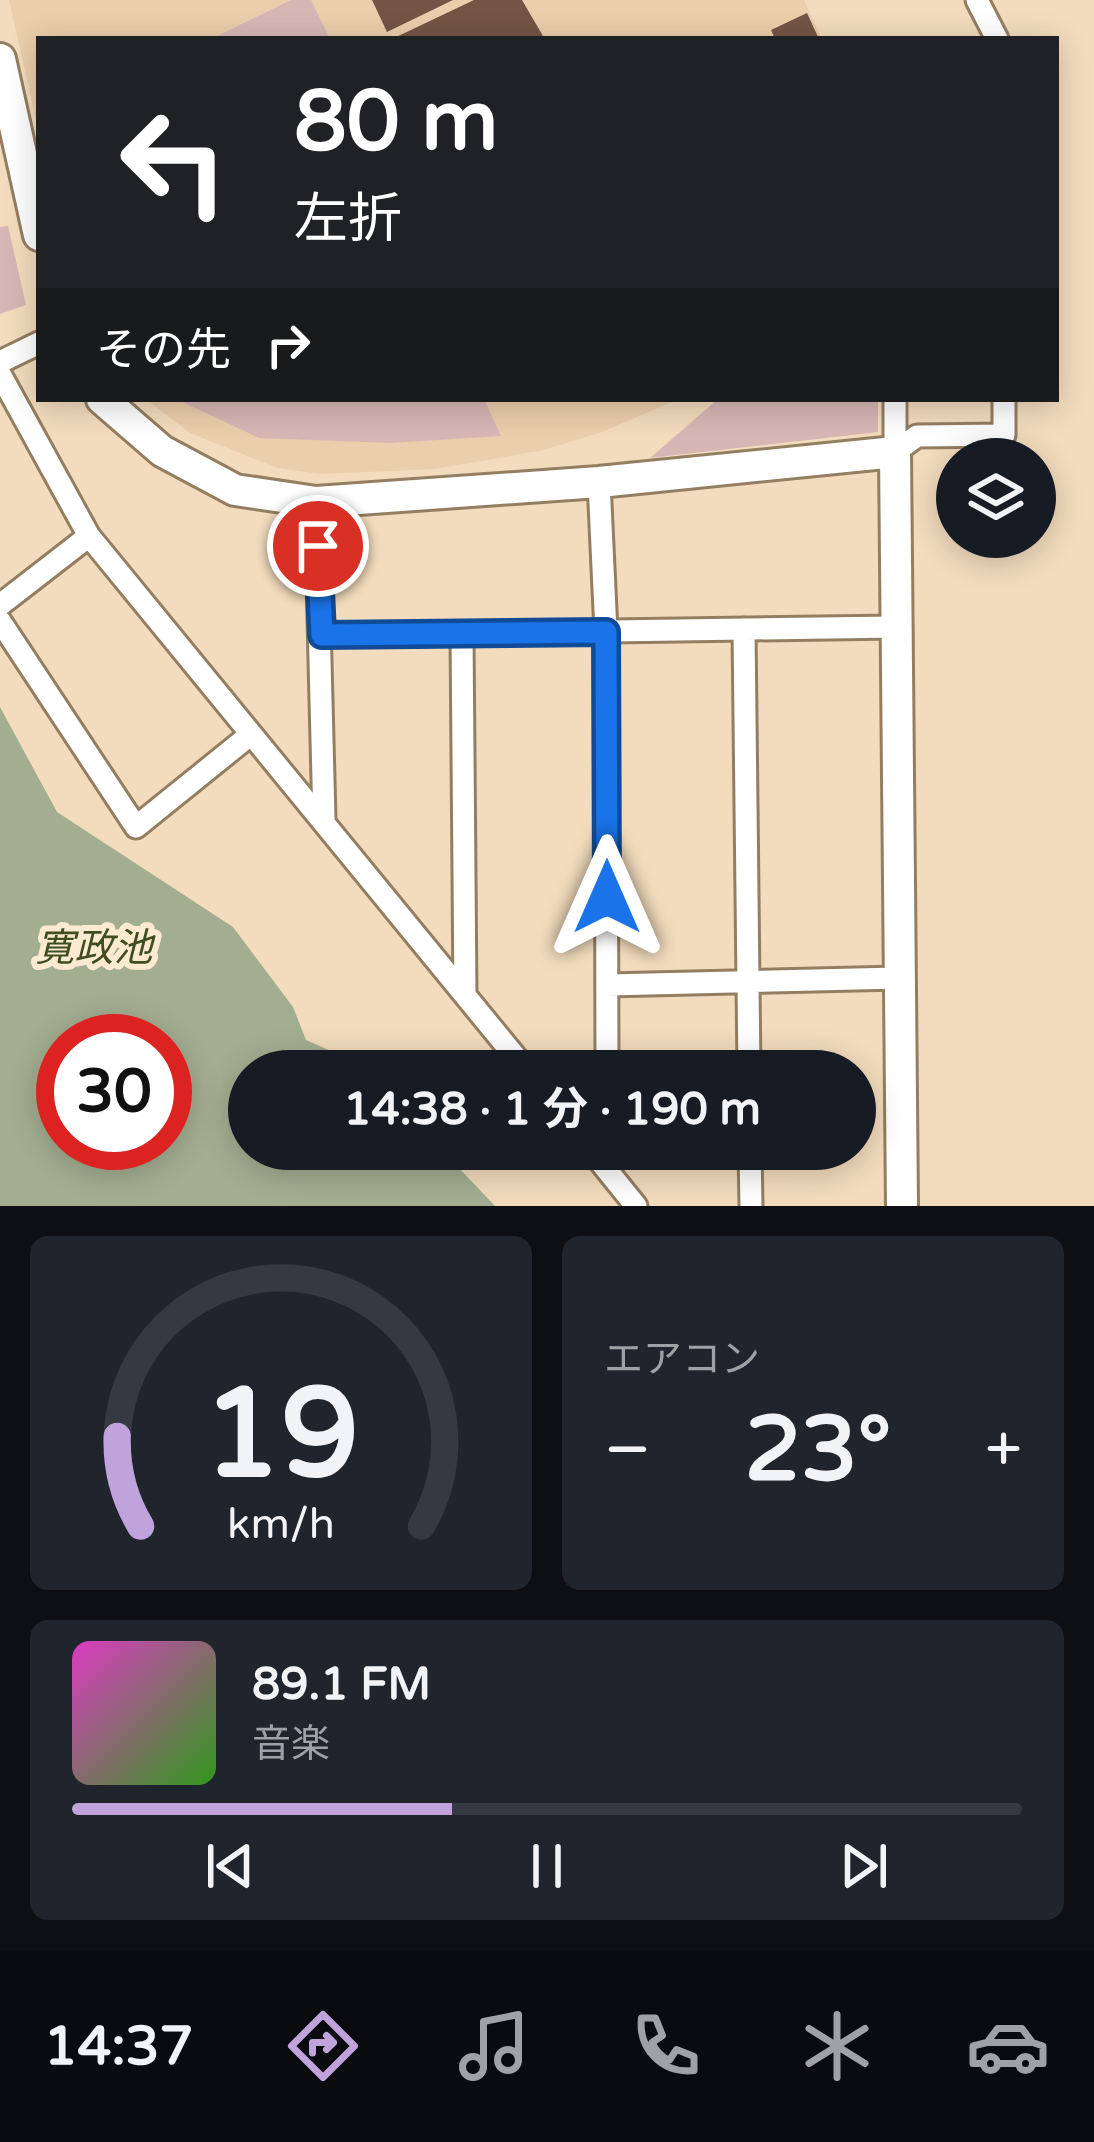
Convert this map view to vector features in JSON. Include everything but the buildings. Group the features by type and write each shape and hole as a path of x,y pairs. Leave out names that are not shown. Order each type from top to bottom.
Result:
{"street":[{"path":"977,0 995,36"},
{"path":"0,58 36,221"},
{"path":"0,362 36,344"},
{"path":"0,374 89,536 510,1050"},
{"path":"105,402 162,451 235,490 316,502 599,482 895,452 917,436 1004,435 1004,402"},
{"path":"896,402 902,1206"},
{"path":"599,482 606,632 607,1050"},
{"path":"316,502 324,819"},
{"path":"0,605 89,536"},
{"path":"0,621 136,827 250,735"},
{"path":"322,635 897,627"},
{"path":"744,629 749,1050"},
{"path":"462,634 465,994"},
{"path":"608,986 898,978"},
{"path":"613,1170 635,1206"},
{"path":"750,1170 751,1206"}],"shaded area":[{"path":"9,0 804,0 821,36 36,36 36,120"},
{"path":"291,0 311,0 329,36 217,36"},
{"path":"8,226 26,305 0,314 0,227"},
{"path":"150,402 672,402 544,450 435,469 321,474 277,468 190,433"},
{"path":"182,402 485,402 501,436 390,443 259,438"},
{"path":"715,402 878,402 878,432 650,458"}],"water":[{"name":"寛政池","path":"0,707 57,812 233,927 293,1007 306,1040 329,1050 228,1050 228,1170 461,1170 495,1206 0,1206"}],"route":[{"path":"318,546 322,635 606,632 607,897"}]}
